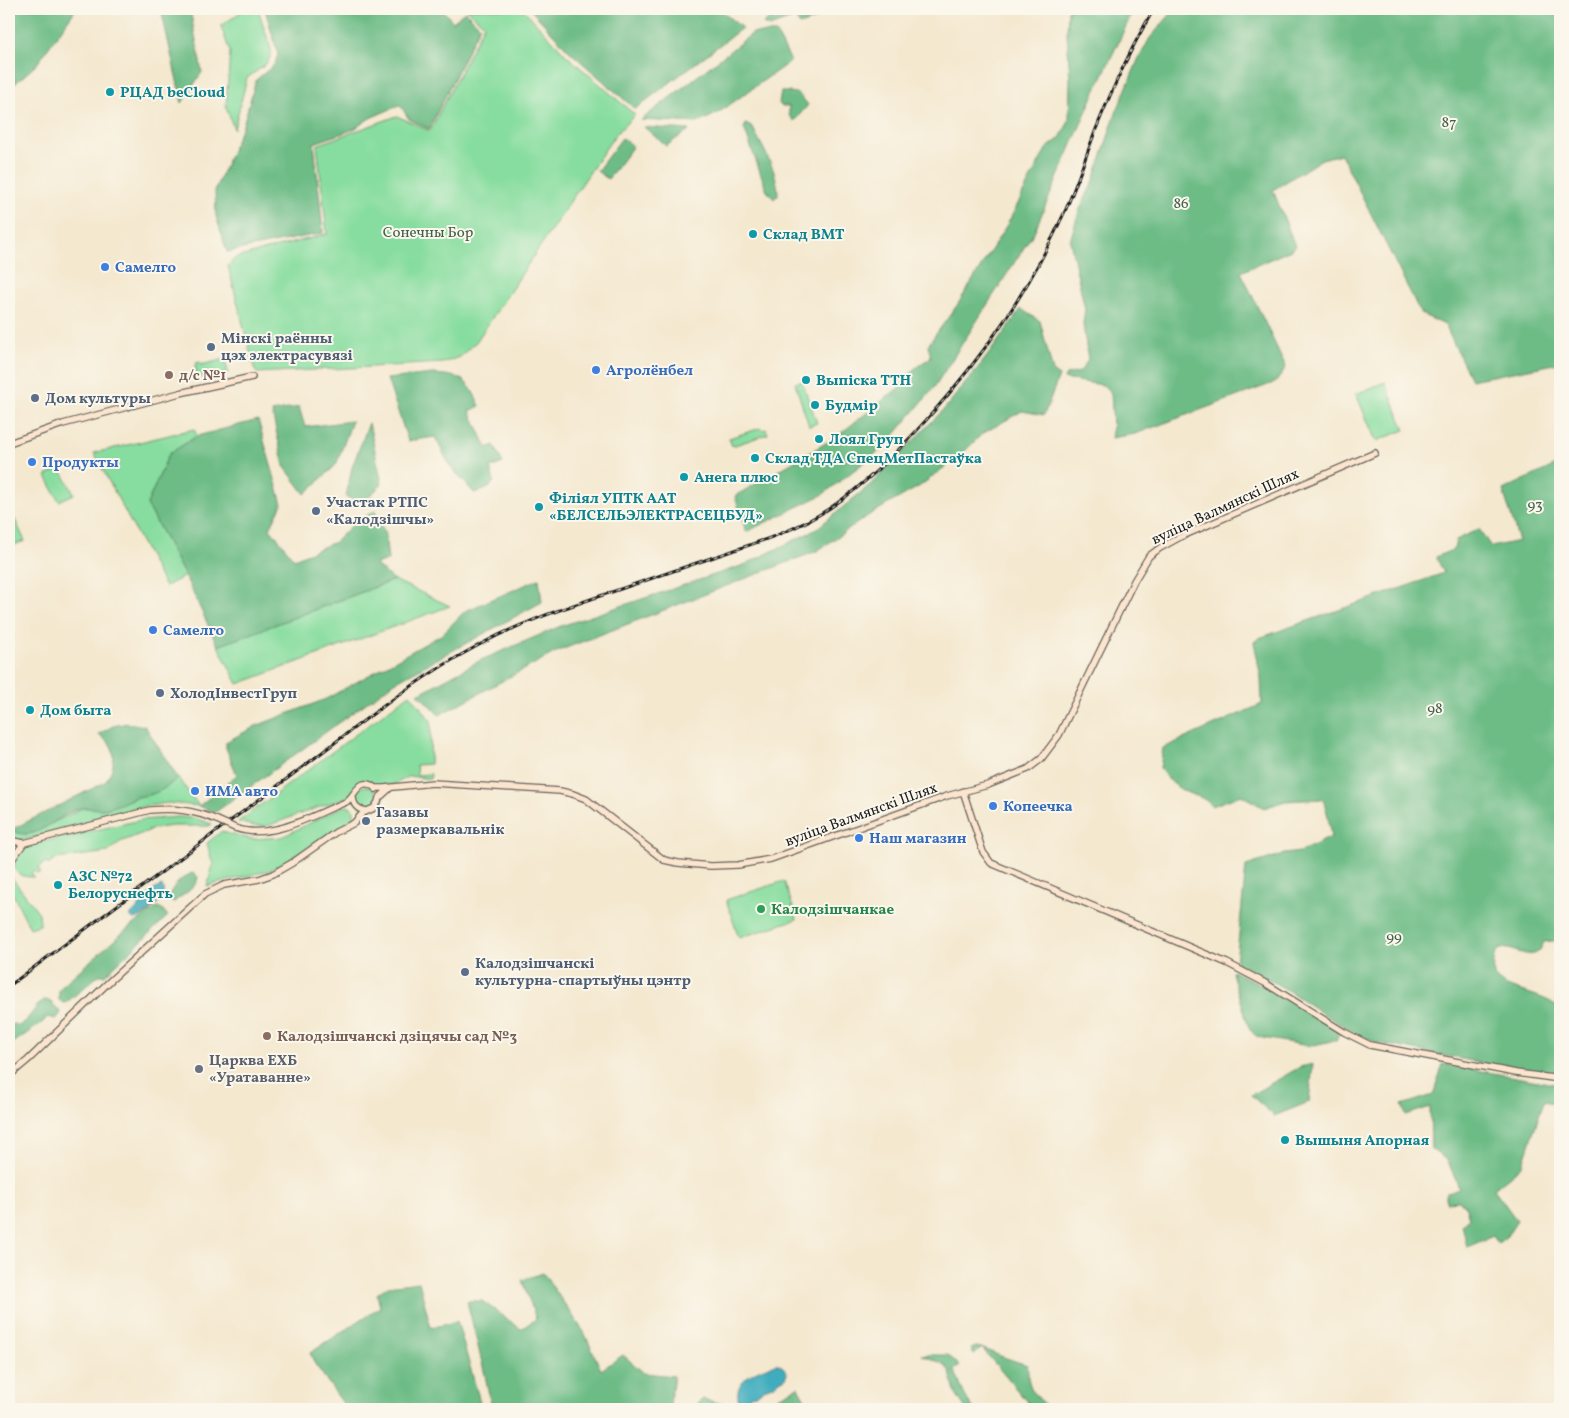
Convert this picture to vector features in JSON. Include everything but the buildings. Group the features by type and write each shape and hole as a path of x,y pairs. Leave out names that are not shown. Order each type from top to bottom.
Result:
{"main road":[{"path":"9,443 63,424 186,391 252,376"},
{"name":"вуліца Валмянскі Шлях","path":"375,788 433,783 573,794 586,799 664,860 678,864 711,866 738,865 771,859 996,782 1028,769 1041,759 1054,743 1148,556 1180,538 1375,453"},
{"path":"11,839 24,843 150,810 166,808 194,811 235,828 251,832 271,831 346,802 361,785 368,784 375,788 379,798"},
{"path":"9,1076 205,894 224,885 259,879 272,874 336,832 354,823 358,817 376,806 379,798 391,788"},
{"path":"963,792 984,852 991,863 1235,967 1265,983 1344,1032 1370,1045 1560,1080"},
{"path":"353,796 358,817"},
{"path":"346,802 367,811"},
{"path":"11,839 16,852"},
{"path":"9,861 24,843"}],"green space":[{"path":"9,9 76,9 37,64 9,89"},
{"path":"161,9 190,9 202,72 182,103"},
{"path":"245,9 258,9 271,49 271,56 265,65 247,78 234,129 226,107 230,52 221,26"},
{"path":"265,9 442,9 453,22 465,11 480,26 429,129 409,119 400,105 370,118 354,129 314,143 323,233 227,252 216,216 215,190 243,125 256,80 274,65 278,55"},
{"name":"Сонечны Бор","path":"467,9 523,9 566,55 635,115 615,135 476,342 460,357 443,363 257,373 228,266 235,258 327,234 317,145 397,116 430,131 484,25"},
{"path":"530,9 719,9 742,28 635,109 570,52"},
{"path":"783,9 817,9 816,19 800,25 795,18 769,27 763,24"},
{"path":"1068,9 1134,9 1093,96 1034,232 933,389 884,447 822,495 746,532 735,496 836,437 901,386 914,369 931,357 928,345 958,304 1008,223 1046,149 1060,138 1069,121"},
{"path":"1175,9 1560,9 1560,363 1471,380 1445,325 1421,314 1341,154 1322,159 1273,190 1295,246 1291,250 1241,272 1286,367 1276,382 1135,434 1111,438 1113,426 1111,393 1103,385 1064,379 1066,375 1080,372 1088,360 1083,324 1085,309 1070,241 1079,211 1094,180 1114,118 1138,60 1150,38"},
{"path":"753,33 776,33 791,61 718,113 698,123 641,120"},
{"path":"781,92 797,94 808,105 794,121 789,115 789,106 781,106 779,103"},
{"path":"746,124 753,128 776,177 778,195 774,199 767,191 744,128"},
{"path":"644,127 689,130 666,146"},
{"path":"622,138 633,146 608,179 597,171"},
{"path":"1021,309 1040,321 1053,372 1059,376 1044,415 1022,411 982,434 963,453 920,486 869,515 817,551 558,651 439,715 418,694 481,660 561,626 744,565 815,530 870,485 946,407 985,359"},
{"path":"225,359 228,373 203,378 202,376 197,377 196,363 200,362 201,365"},
{"path":"432,374 451,376 463,380 471,389 480,406 470,411 487,448 494,445 503,463 490,468 494,481 489,488 474,493 450,466 435,437 408,441 387,379"},
{"path":"802,381 817,423 809,426 795,383"},
{"path":"1385,382 1405,430 1376,441 1356,394"},
{"path":"299,407 305,427 352,421 336,465 305,494 284,466 272,412"},
{"path":"258,420 282,504 270,528 294,559 335,542 355,522 375,511 385,534 388,560 375,564 394,580 218,646 185,576 147,504 169,454 197,436"},
{"path":"369,423 382,484 363,503 346,497 352,467"},
{"path":"761,428 762,430 766,429 768,434 732,446 729,438"},
{"path":"194,429 197,436 169,454 147,504 185,576 165,587 94,453"},
{"path":"1560,463 1560,940 1544,942 1538,952 1531,954 1502,949 1497,952 1494,961 1494,976 1503,984 1543,998 1556,1005 1560,1010 1560,1075 1540,1074 1378,1043 1342,1026 1287,990 1236,963 1246,866 1284,854 1300,852 1331,837 1323,799 1285,801 1264,808 1241,795 1212,806 1202,798 1188,793 1177,786 1160,768 1163,748 1262,704 1261,678 1254,642 1259,638 1444,573 1436,557 1454,549 1456,540 1479,529 1491,547 1519,541 1503,490"},
{"path":"60,468 74,494 59,501 46,476"},
{"path":"9,507 25,541 9,547"},
{"path":"539,579 542,602 395,682 217,811 214,812 199,806 237,775 226,748 226,742 256,726 326,699 441,635 465,611"},
{"path":"394,580 450,606 238,684 218,646"},
{"path":"410,694 431,721 430,764 416,765 417,775 431,774 430,779 409,776 396,784 379,786 362,782 347,797 267,826 254,826 238,822"},
{"path":"127,723 145,726 178,778 156,793 134,798 113,807 105,809 81,808 72,811 38,831 29,834 20,834 11,830 103,783 111,771 114,755 110,744 99,734 113,726"},
{"path":"178,778 199,806 168,803 140,807 24,840 9,835 11,830 25,834 33,833 82,808 152,794"},
{"path":"366,786 376,793 377,797 370,807 366,808 356,801 355,797 362,787"},
{"path":"346,806 354,810 354,816 350,821 271,870 207,886 213,865 207,843 222,831 252,839 282,837"},
{"path":"178,817 193,818 212,824 209,826 156,828 120,842 108,852 56,859 48,865 46,862 38,868 41,872 38,874 34,871 31,873 34,877 21,875 15,868 18,855 28,845 141,820"},
{"path":"192,873 198,877 195,885 174,902 169,901 168,897 172,889 184,877"},
{"path":"9,874 39,913 40,925 30,928 9,886"},
{"name":"Калодзішчанкае","path":"784,881 797,919 739,938 726,900"},
{"path":"158,907 168,916 105,975 99,975 67,1002 63,1003 59,1000 59,990 66,982 126,930"},
{"path":"1233,971 1277,992 1338,1030 1336,1040 1309,1046 1257,1037 1253,1034 1247,1022"},
{"path":"44,1000 52,1003 61,1013 56,1019 47,1017 43,1022 9,1046 9,1025 19,1026"},
{"path":"1313,1064 1309,1102 1274,1116 1251,1095 1300,1067"},
{"path":"1443,1064 1560,1085 1560,1104 1544,1101 1522,1166 1494,1189 1517,1221 1507,1236 1498,1243 1493,1236 1467,1247 1462,1224 1469,1218 1465,1205 1459,1201 1446,1202 1446,1193 1459,1188 1448,1161 1431,1149 1430,1107 1406,1115 1402,1105 1433,1095"},
{"path":"543,1273 584,1332 601,1370 623,1355 644,1373 674,1376 670,1403 673,1409 492,1409 467,1301 482,1301 521,1329 536,1319 522,1280"},
{"path":"419,1282 431,1328 457,1321 482,1409 347,1409 315,1364 310,1353 380,1307 377,1294 388,1286"},
{"path":"976,1347 982,1348 974,1354 971,1349"},
{"path":"983,1349 1027,1365 1030,1386 1048,1409 1033,1409"},
{"path":"922,1355 948,1355 960,1366 954,1370 965,1395 974,1409 966,1409 955,1392 950,1372 944,1364"},
{"path":"798,1387 810,1409 754,1409"},
{"path":"703,1399 742,1409 691,1409"}],"water":[{"path":"162,886 163,895 157,905 141,916 133,919 130,917 151,892"},
{"path":"779,1364 784,1368 787,1373 785,1378 756,1395 749,1396 749,1403 744,1405 739,1402 739,1387 743,1381 761,1369"}],"railway":[{"path":"9,986 383,706 454,659 494,637 540,617 759,542 803,524 843,499 869,478 906,443 949,394 988,344 1022,293 1066,209 1109,98 1130,53 1154,9"}],"place":[{"name":"РЦАД beCloud","path":"110,92"},
{"name":"Склад BMT","path":"753,234"},
{"name":"Самелго","path":"105,267"},
{"name":"Мінскі раённы цэх электрасувязі","path":"211,347"},
{"name":"Агролёнбел","path":"596,370"},
{"name":"д/с №1","path":"169,375"},
{"name":"Выпіска ТТН","path":"806,380"},
{"name":"Дом культуры","path":"35,398"},
{"name":"Будмір","path":"815,405"},
{"name":"Лоял Груп","path":"819,439"},
{"name":"Склад ТДА СпецМетПастаўка","path":"755,458"},
{"name":"Продукты","path":"32,462"},
{"name":"Анега плюс","path":"684,477"},
{"name":"Філіял УПТК ААТ «БЕЛСЕЛЬЭЛЕКТРАСЕЦБУД»","path":"539,507"},
{"name":"Участак РТПС «Калодзішчы»","path":"316,511"},
{"name":"Cамелго","path":"153,630"},
{"name":"ХолодІнвестГруп","path":"160,693"},
{"name":"Дом быта","path":"30,710"},
{"name":"ИМА авто","path":"195,791"},
{"name":"Копеечка","path":"993,806"},
{"name":"Газавы размеркавальнік","path":"366,821"},
{"name":"Наш магазин","path":"859,838"},
{"name":"АЗС №72 Белоруснефть","path":"58,885"},
{"name":"Калодзішчанкае","path":"761,909"},
{"name":"Калодзішчанскі культурна-спартыўны цэнтр","path":"465,972"},
{"name":"Калодзішчанскі дзіцячы сад №3","path":"267,1036"},
{"name":"Царква ЕХБ «Уратаванне»","path":"199,1069"},
{"name":"Вышыня Апорная","path":"1285,1140"}],"park label":[{"name":"87","path":"1449,122"},
{"name":"86","path":"1181,203"},
{"name":"93","path":"1535,504"},
{"name":"98","path":"1435,708"},
{"name":"99","path":"1394,936"}]}
